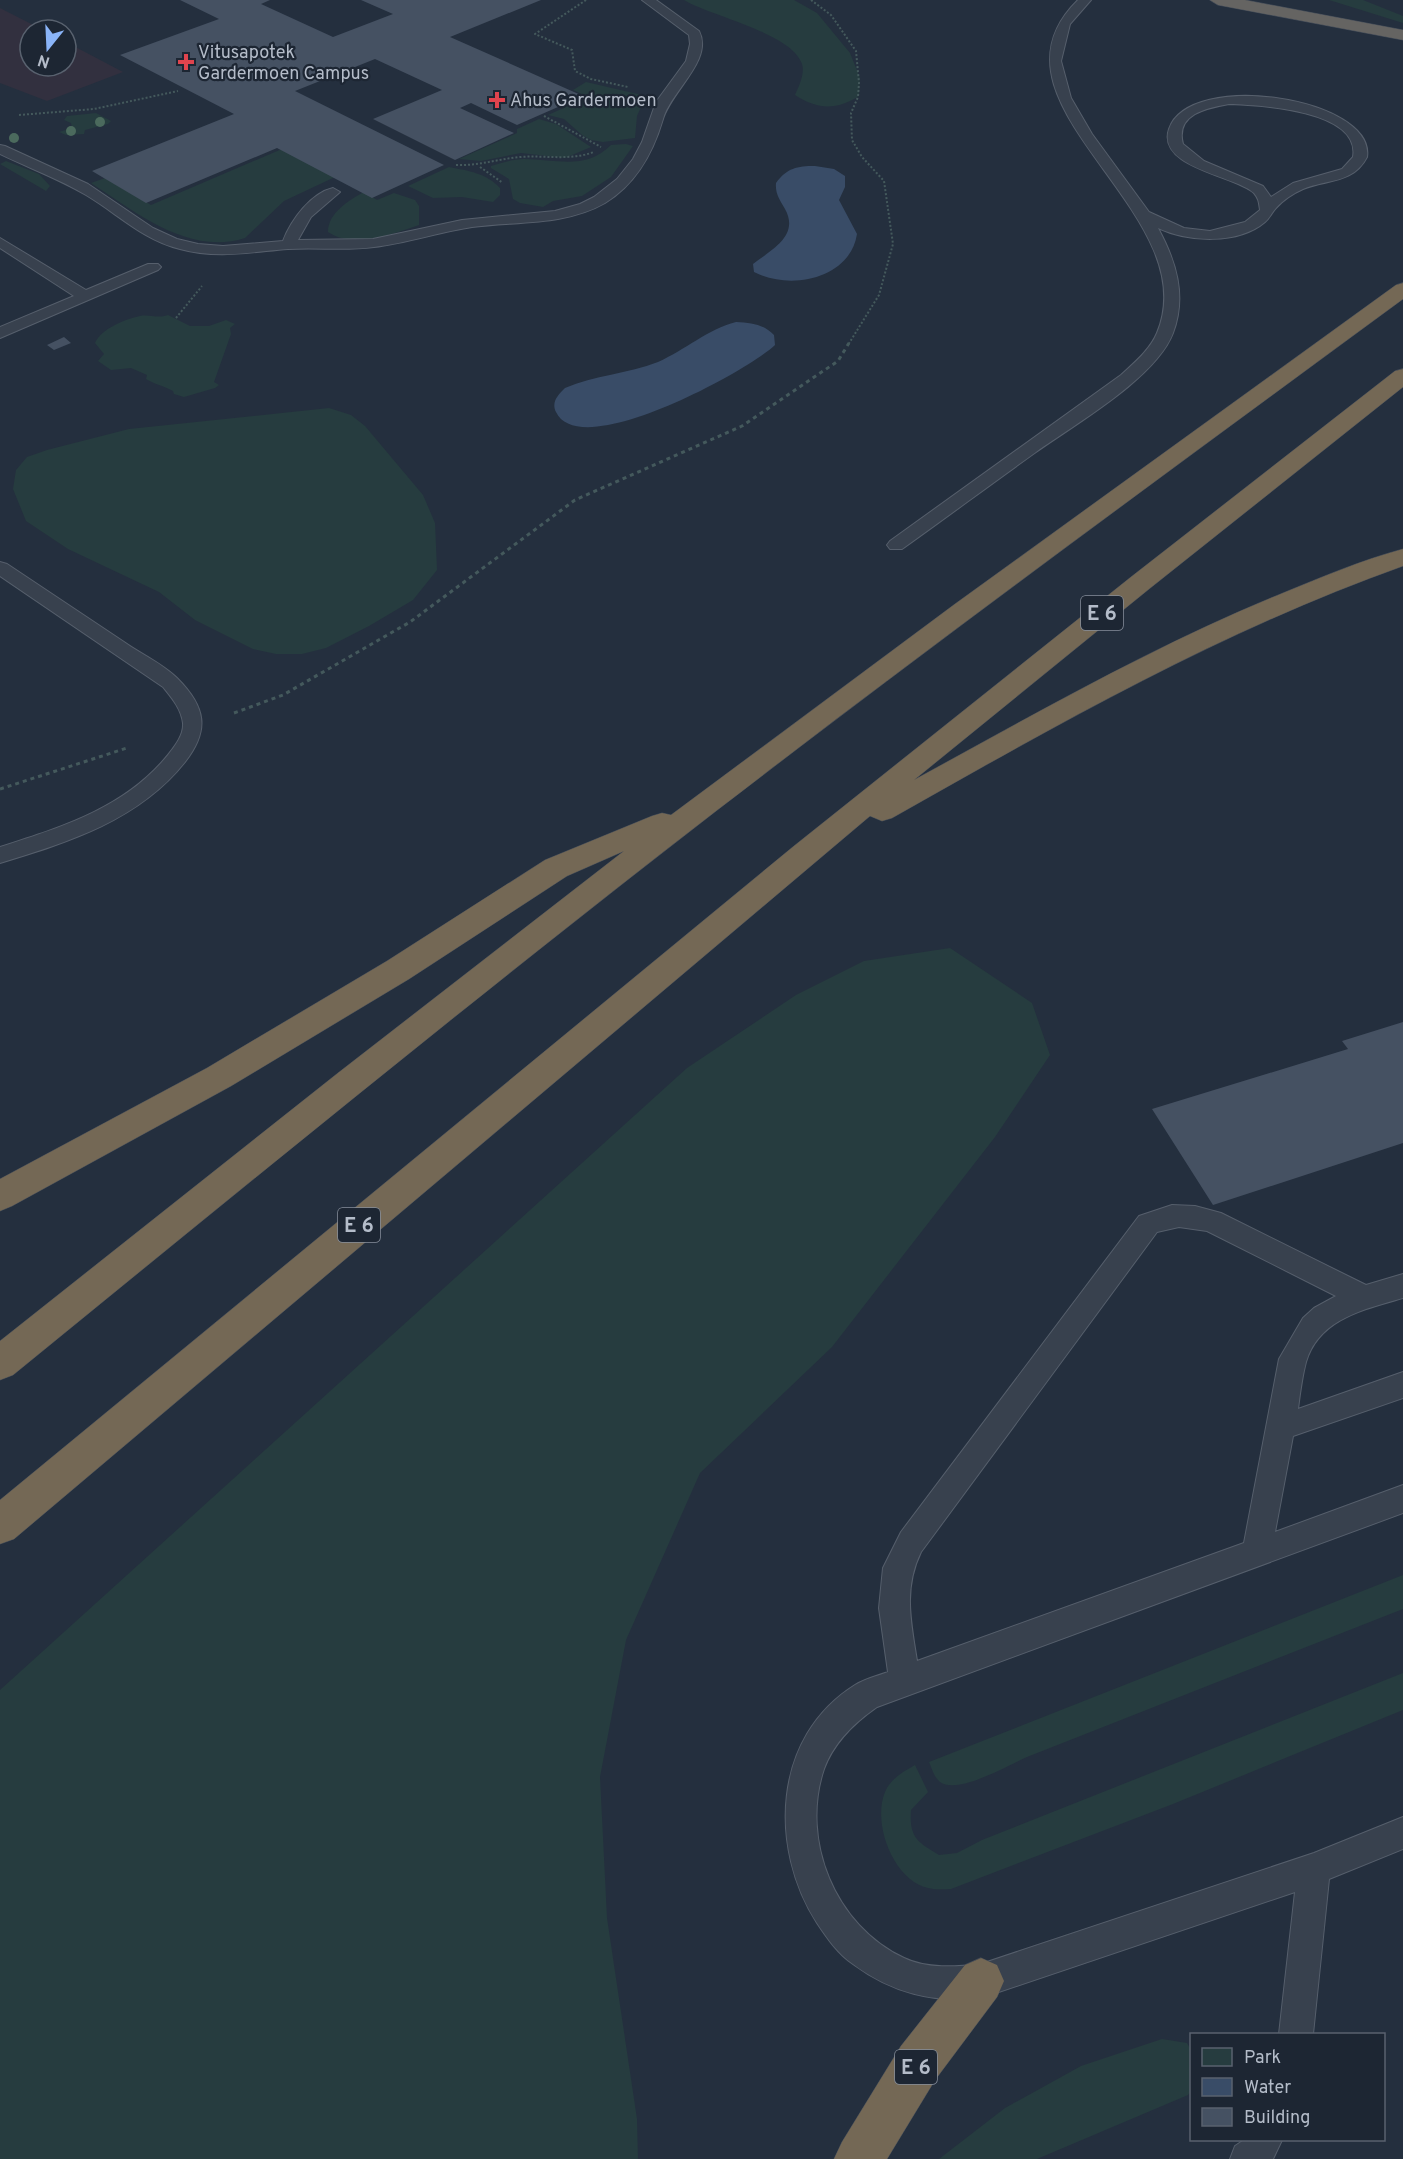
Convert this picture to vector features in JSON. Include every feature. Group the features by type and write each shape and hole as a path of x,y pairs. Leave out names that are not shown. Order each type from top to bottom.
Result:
{"highway":[{"path":"1218,0 1396,33"},
{"path":"1307,0 1396,33"},
{"path":"0,1363 480,978 705,804 1002,582 1403,289"},
{"name":"E 6","path":"0,1525 804,854 1140,583 1403,376"},
{"name":"E 6","path":"804,854 1150,663 1271,606 1342,577 1403,557"},
{"path":"0,1196 229,1071 398,970 556,868 705,804"},
{"name":"E 6","path":"859,2159 918,2063 981,1981"}],"lane":[{"path":"0,149 66,178 157,236 180,246 229,252 289,245 340,246 375,243 472,222 564,212 583,207 614,189 634,169 649,140 654,118 667,94 695,59 697,45 695,34 648,0"},
{"path":"896,545 1117,385 1158,345 1171,316 1173,295 1168,266 1147,216 1080,128 1065,100 1057,71 1056,47 1064,23 1085,0"},
{"path":"1147,216 1175,230 1212,236 1243,228 1266,214 1268,207 1264,195 1258,189 1195,162 1182,151 1174,138 1175,125 1181,117 1197,108 1212,103 1245,99 1264,100 1316,111 1345,125 1354,134 1360,145 1361,153 1350,170 1329,179 1296,187 1268,207"},
{"path":"289,245 294,230 304,216 313,206 333,192"},
{"path":"0,242 85,296"},
{"path":"0,333 153,267"},
{"path":"0,568 170,681 188,707 193,727 186,745 172,767 137,798 112,814 0,855"},
{"path":"905,1681 894,1608 898,1568 911,1542 1148,1224 1163,1216 1185,1214 1212,1221 1366,1298"},
{"path":"1257,1552 1293,1359 1303,1340 1317,1321 1337,1308 1403,1286"},
{"path":"1279,1428 1403,1385"},
{"path":"1403,1498 867,1695 845,1712 827,1732 813,1756 803,1783 800,1813 804,1855 810,1875 823,1905 842,1931 864,1952 891,1970 920,1981 950,1985 981,1981 1314,1869 1403,1833"},
{"path":"1296,2033 1314,1869"},
{"path":"1248,2159 1255,2154 1263,2141"}],"path":[{"path":"586,0 535,34 572,50 575,70 591,79 667,94"},
{"path":"0,789 193,727 283,695 410,622 575,500 742,426 838,361 879,295 893,244 884,182 862,157 852,140 851,113 858,97 859,84 856,51 831,15 811,0"},
{"path":"10,115 94,109 178,91"},
{"path":"544,116 561,122 584,140 601,147"},
{"path":"456,165 479,166 527,156 579,159 613,143 649,140"}],"shaded area":[{"path":"0,8 20,18 18,78 78,78 78,48 123,72 47,101 0,83"}],"green space":[{"path":"684,0 794,0 817,13 850,53 860,78 859,96 835,106 820,106 803,100 795,95 803,72 802,64 795,53 767,34"},
{"path":"1329,0 1363,0 1403,16 1403,23"},
{"path":"586,82 646,96 637,116 635,138 603,142 591,140 564,119 548,115 588,97 573,90"},
{"path":"96,113 111,121 108,124 85,130 84,134 66,135 59,132 72,128 71,123 64,120 67,116"},
{"path":"539,119 556,124 591,147 565,158 521,153 481,161 459,159 517,133 517,129"},
{"path":"611,145 633,146 611,177 582,196 553,201 543,207 520,203 513,199 509,179 491,168 491,166 520,159 580,161 601,153"},
{"path":"282,149 335,177 284,201 245,238 224,242 203,241 164,228 144,218 91,183 105,178 151,205"},
{"path":"6,161 39,174 50,186 46,191 0,164"},
{"path":"449,167 477,173 489,179 500,188 500,195 493,202 462,197 433,198 408,186"},
{"path":"364,192 377,200 394,193 415,200 419,206 419,225 385,236 361,240 350,240 328,232 335,213"},
{"path":"168,315 190,326 209,326 226,320 235,324 230,328 231,334 214,382 219,385 215,388 184,397 149,381 146,379 147,375 131,368 111,370 98,361 104,354 95,343 108,329 140,316"},
{"path":"329,408 351,415 365,426 423,495 435,523 437,570 413,600 326,648 302,654 276,654 253,649 195,620 159,592 68,549 26,521 13,489 16,470 27,457 47,450 129,429"},
{"path":"950,948 1032,1003 1050,1055 995,1137 832,1347 700,1473 626,1640 600,1777 607,1918 637,2119 638,2159 0,2159 0,1690 687,1068 796,995 864,961"},
{"path":"1403,1575 1403,1609 1027,1757 971,1782 948,1785 940,1782 932,1770 929,1762"},
{"path":"1403,1673 1403,1710 1173,1804 951,1889 928,1888 916,1883 905,1874 888,1849 881,1819 885,1792 894,1779 915,1765 928,1792 911,1810 913,1833 920,1842 939,1855 957,1853 982,1840"},
{"path":"1162,2039 1187,2043 1190,2048 1190,2092 1037,2159 939,2159 1005,2108 1081,2066"}],"water":[{"path":"815,166 834,169 845,176 845,187 839,200 857,234 852,249 843,262 831,271 816,277 784,280 768,278 754,272 753,264 775,248 786,235 789,227 789,219 777,194 776,183 784,174 793,169"},
{"path":"736,322 766,328 774,335 775,345 733,374 700,391 629,420 597,427 571,425 556,412 555,402 565,388 658,362 706,335"}],"building":[{"name":"Ahus Gardermoen","path":"180,0 270,0 261,4 333,37 393,14 361,0 541,0 450,37 583,96 517,125 471,103 460,108 514,133 455,160 373,119 442,90 375,59 295,91 444,165 372,198 277,148 146,203 92,171 234,114 120,55 219,19"},
{"path":"64,337 71,343 54,350 47,345"},
{"path":"1403,1022 1403,1143 1213,1205 1152,1109 1348,1049 1342,1041"}],"place":[{"name":"Vitusapotek Gardermoen Campus","path":"186,62"},
{"name":"Ahus Gardermoen","path":"497,100"}]}
